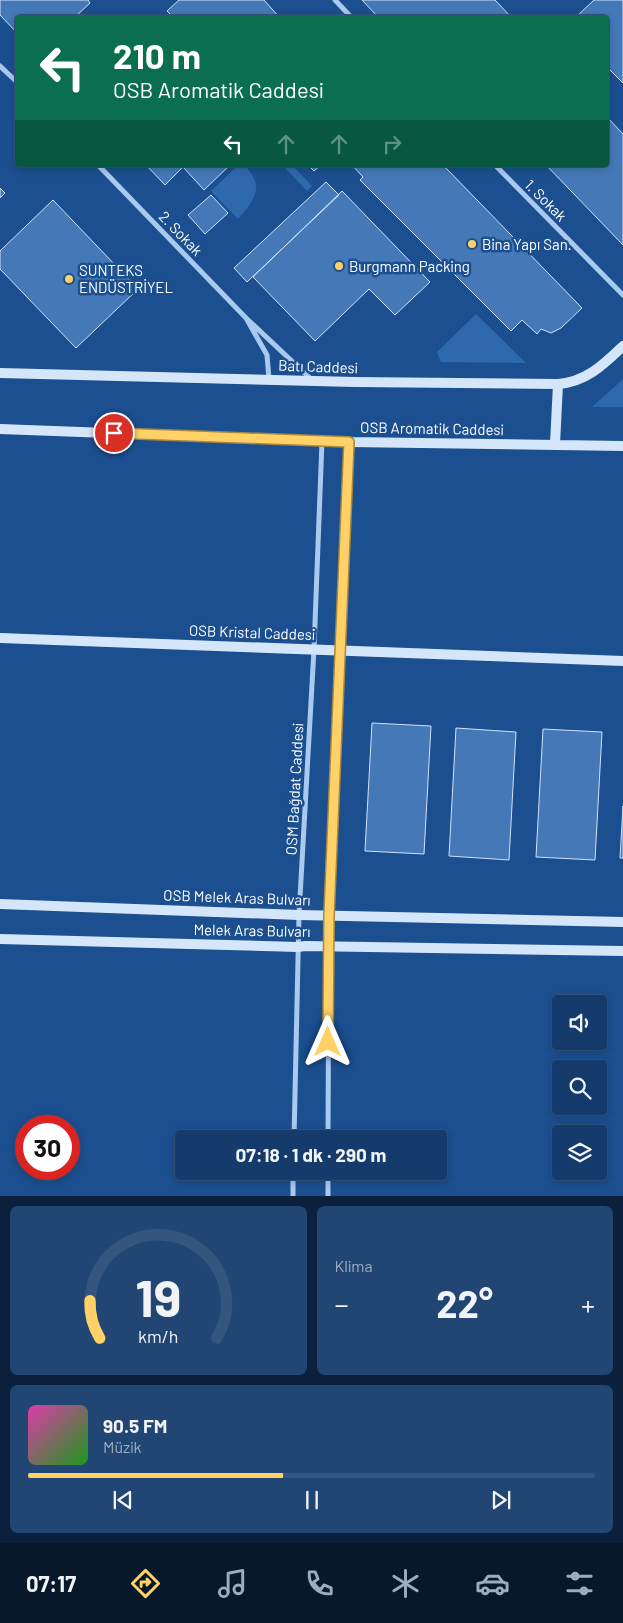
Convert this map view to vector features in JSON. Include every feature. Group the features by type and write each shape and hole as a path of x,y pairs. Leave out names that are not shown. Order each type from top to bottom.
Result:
{"street":[{"path":"335,0 349,15"},
{"path":"0,66 15,80"},
{"name":"2. Sokak","path":"100,167 246,318 313,380"},
{"name":"1. Sokak","path":"497,167 623,295"},
{"name":"2. Sokak","path":"246,318 267,355 269,379"},
{"name":"Batı Caddesi","path":"0,373 558,384 577,381 593,373 623,346"},
{"path":"555,444 558,384"},
{"name":"OSB Aromatik Caddesi","path":"0,429 349,442 623,446"},
{"name":"OSM Bağdat Caddesi","path":"294,1130 299,915 314,649 322,441"},
{"path":"328,1130 329,915 338,650 349,442"},
{"name":"OSB Kristal Caddesi","path":"0,638 623,661"},
{"name":"OSB Melek Aras Bulvarı","path":"0,904 299,915 623,922"},
{"name":"Melek Aras Bulvarı","path":"0,939 298,947 623,951"},
{"path":"293,1180 293,1196"},
{"path":"328,1180 328,1196"}],"shaded area":[{"path":"246,167 255,180 256,187 253,200 238,219 211,191 235,168"},
{"path":"284,167 294,167 312,186 307,191"},
{"path":"476,314 526,363 441,362 437,352"},
{"path":"623,379 623,407 592,407"}],"building":[{"path":"0,0 88,0 90,3 77,15 15,15 15,31 0,15"},
{"path":"179,0 264,0 277,15 171,15 167,11"},
{"path":"362,0 495,0 509,15 376,15"},
{"path":"594,0 623,0 623,83 609,69 609,15 578,15"},
{"path":"609,119 623,134 623,245 548,167 609,167"},
{"path":"148,167 183,167 165,185"},
{"path":"183,167 228,167 204,190"},
{"path":"310,167 319,167 314,171"},
{"name":"Bina Yapı San.","path":"354,167 445,167 582,308 561,328 551,333 541,329 537,334 522,320 511,331 360,180 363,177"},
{"path":"326,182 339,195 247,282 234,268"},
{"path":"0,188 5,193 0,198"},
{"name":"Burgmann Packing","path":"342,191 430,282 395,315 369,289 315,341 253,277"},
{"path":"211,195 228,213 205,234 188,215"},
{"name":"SUNTEKS ENDÜSTRİYEL","path":"53,200 138,289 76,348 0,269 0,251"},
{"path":"372,723 431,726 424,854 365,851"},
{"path":"456,728 516,732 509,860 449,856"},
{"path":"543,729 602,732 595,860 536,857"},
{"path":"623,806 623,858 620,858"}],"place":[{"name":"Bina Yapı San.","path":"472,244"},
{"name":"Burgmann Packing","path":"339,266"},
{"name":"SUNTEKS ENDÜSTRİYEL","path":"69,279"}],"route":[{"path":"114,433 349,442 338,650 329,915 328,1042"}]}
